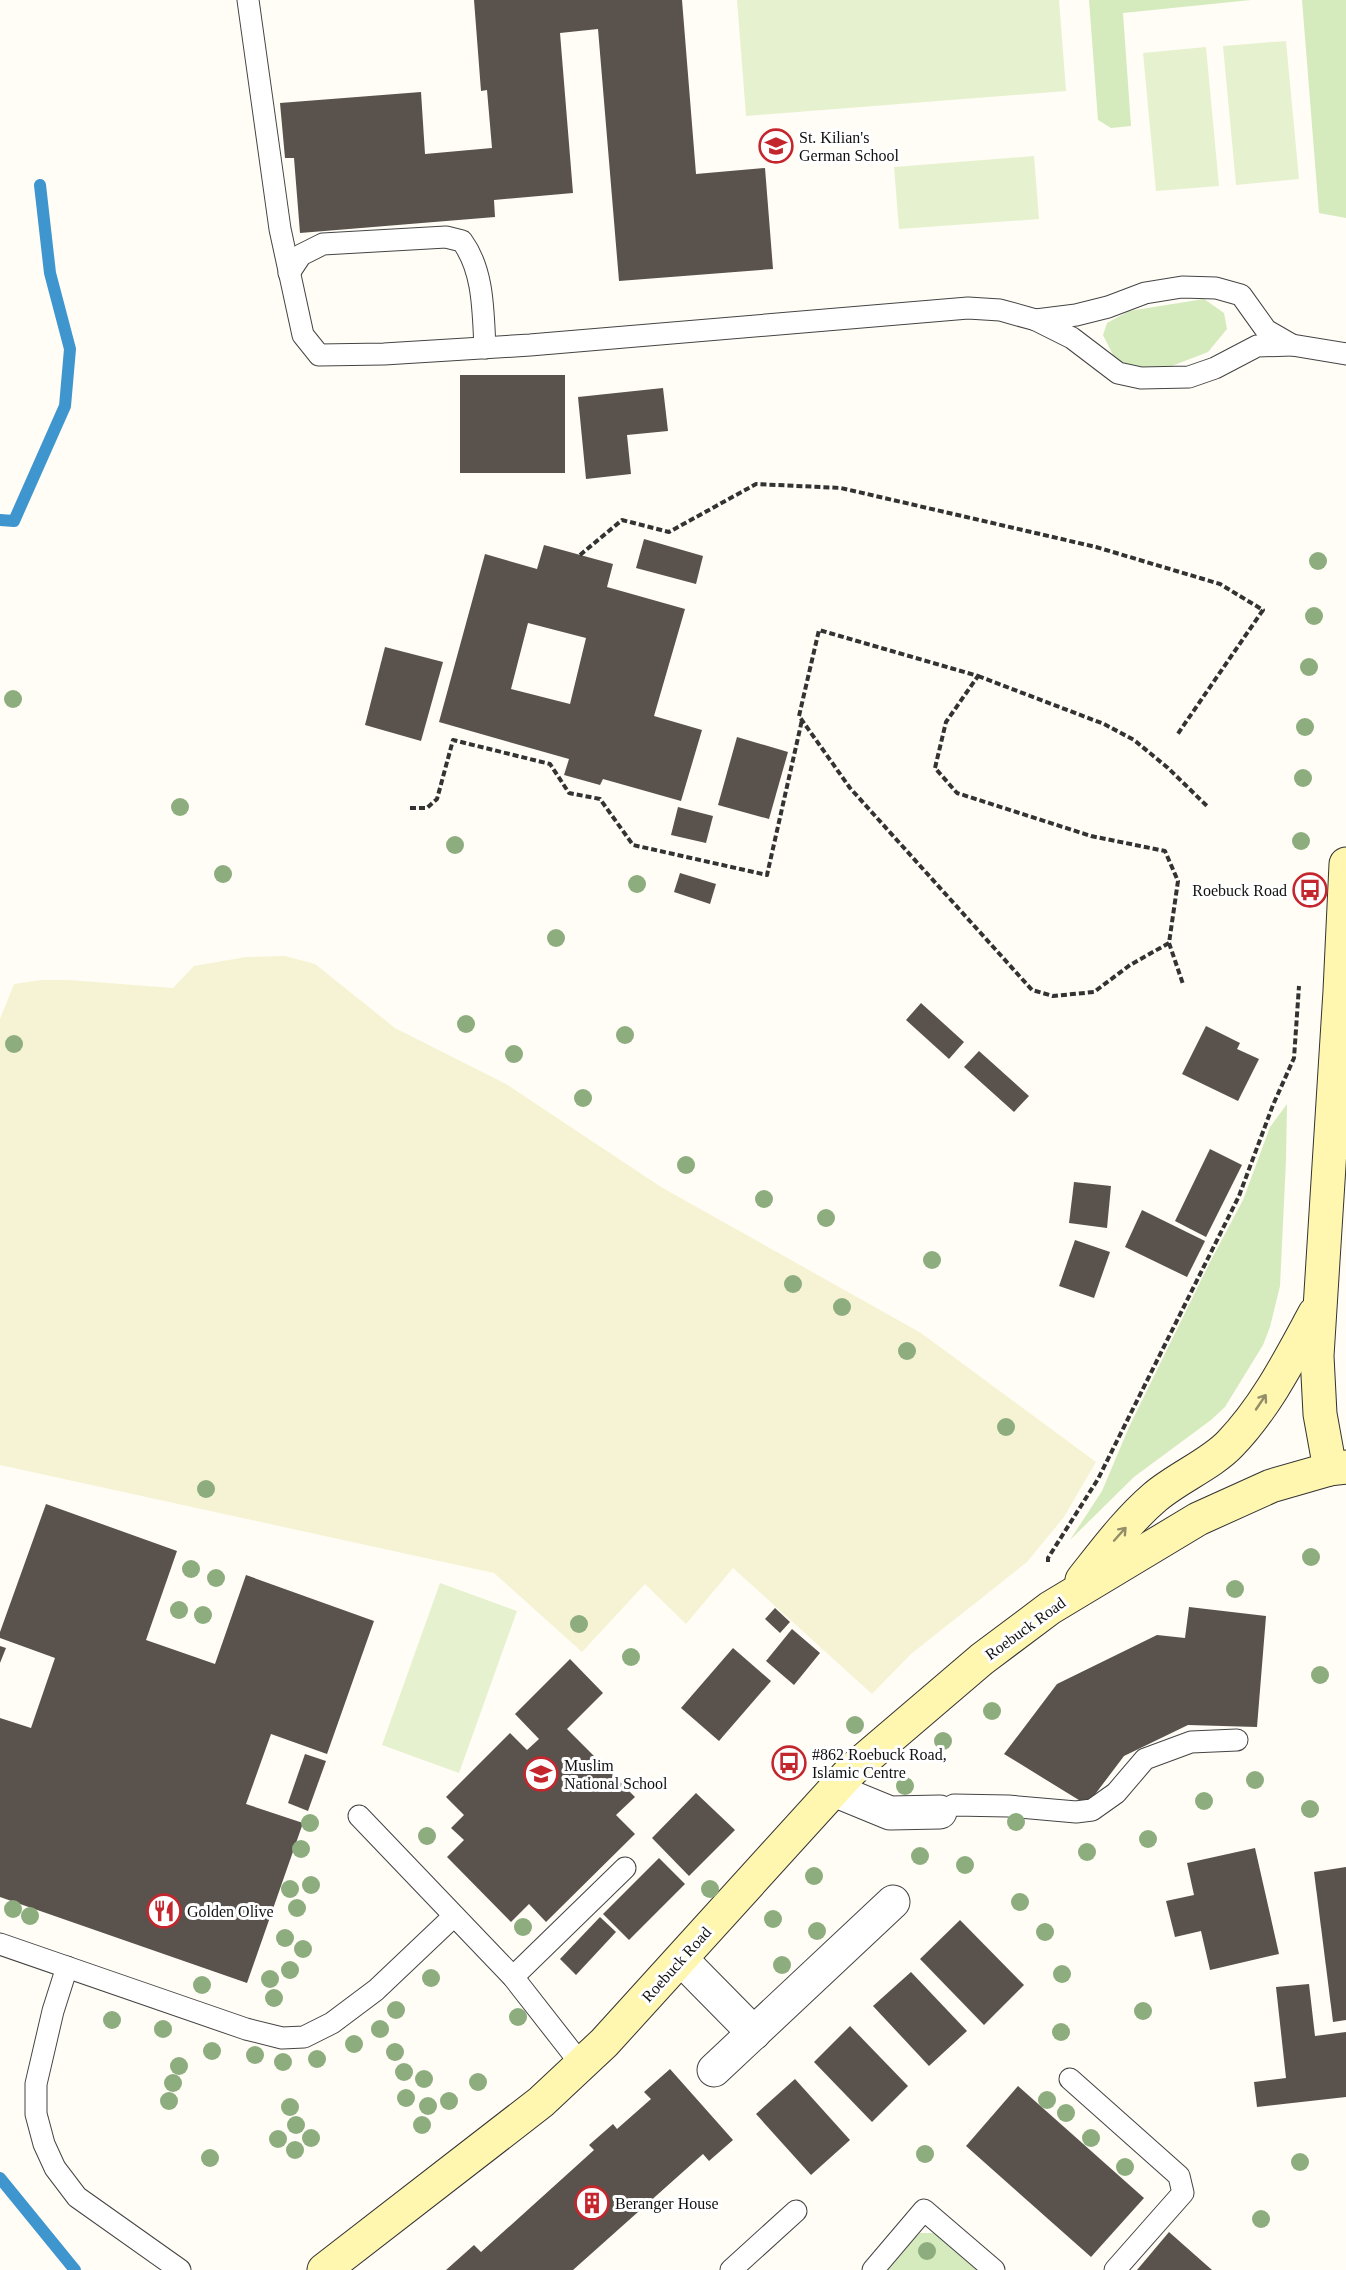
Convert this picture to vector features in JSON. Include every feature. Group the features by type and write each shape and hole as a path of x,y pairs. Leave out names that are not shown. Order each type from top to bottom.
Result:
{"main road":[{"name":"Roebuck Road","path":"331,2268 541,2102 582,2064 604,2043 852,1770 982,1659 1060,1602 1198,1519 1271,1486 1338,1468 1320,1414 1317,1356 1346,864"},
{"path":"1060,1602 1118,1535 1155,1497 1228,1445 1247,1424 1286,1366 1320,1304"}],"street":[{"path":"834,1790 890,1813 940,1812"},
{"path":"714,2070 893,1902"},
{"path":"681,1959 754,2033"}],"lane":[{"path":"248,0 280,230 303,335 319,355 485,348 968,308 1000,310 1036,320 1072,338 1118,373 1141,378 1189,377 1215,368 1257,346 1292,345 1346,354"},
{"path":"289,273 301,255 323,244 446,237 462,241 473,255 479,278 485,348"},
{"path":"1036,320 1087,312 1154,291 1182,287 1216,288 1240,295 1266,330 1292,345"},
{"path":"940,1812 954,1805 1008,1806 1076,1812 1092,1810 1116,1793 1145,1759 1191,1742 1237,1740"},
{"path":"359,1816 513,1977 582,2064"},
{"path":"513,1977 625,1868"},
{"path":"0,1944 246,2029 282,2038 304,2037 332,2023 376,1990 454,1916"},
{"path":"67,1967 53,2011 36,2084 36,2114 44,2144 56,2169 78,2197 180,2270"},
{"path":"1070,2079 1179,2176 1183,2193 1114,2270"},
{"path":"873,2270 924,2210 994,2270"},
{"path":"731,2270 796,2211"}],"path":[{"path":"580,555 622,520 669,532 756,484 841,488 1096,547 1220,584 1263,610 1177,735"},
{"path":"1169,943 1130,965 1094,992 1053,996 1032,990 850,788 802,720 800,716 819,630 978,676 1104,724 1134,740 1168,768 1208,807"},
{"path":"978,676 946,722 935,768 957,793 1091,836 1166,851 1178,881 1169,943 1183,984"},
{"path":"410,808 427,808 437,799 453,740 550,764 568,793 600,799 633,846 766,875 802,720"},
{"path":"1060,1602 1048,1558 1098,1479 1239,1196 1273,1105 1294,1058 1299,986"}],"shaded area":[{"path":"285,956 315,964 395,1028 506,1084 661,1187 921,1333 1096,1462 1064,1517 1027,1562 911,1654 872,1694 733,1568 686,1624 645,1584 582,1652 494,1573 0,1465 0,1019 14,984 41,980 69,980 173,988 194,966 246,957"}],"green space":[{"path":"737,0 1059,0 1066,91 746,116"},
{"path":"1089,0 1251,0 1123,13 1131,126 1111,128 1098,120"},
{"path":"1302,0 1346,0 1346,218 1319,213"},
{"path":"1286,41 1299,179 1236,185 1223,46"},
{"path":"1206,47 1219,186 1156,191 1143,53"},
{"path":"1034,156 1039,219 899,229 894,167"},
{"path":"1204,299 1224,313 1227,329 1208,352 1164,369 1133,369 1117,363 1103,335 1107,323 1129,311"},
{"path":"1287,1104 1280,1286 1263,1345 1225,1407 1134,1477 1070,1540 1102,1491 1129,1427 1243,1200 1270,1127"},
{"path":"440,1583 517,1611 459,1773 382,1745"},
{"path":"920,2233 934,2233 977,2270 886,2270"}],"building":[{"path":"474,0 682,0 696,174 765,168 773,269 619,281 598,29 560,33 573,193 494,200 495,217 300,233 294,158 285,158 280,103 421,92 425,154 492,148 487,90 481,91"},
{"path":"460,375 565,375 565,473 460,473"},
{"path":"663,388 668,431 627,435 631,474 586,479 578,397"},
{"path":"644,539 703,556 696,584 636,568"},
{"path":"544,545 613,564 607,587 685,609 654,716 702,730 681,801 603,779 600,785 564,775 569,759 439,722 485,554 537,569","holes":["528,623 586,638 570,704 511,689"]},
{"path":"385,647 443,662 421,741 365,725"},
{"path":"737,737 788,752 769,819 718,805"},
{"path":"678,807 713,816 706,843 671,835"},
{"path":"680,873 716,884 710,904 674,892"},
{"path":"921,1003 964,1042 949,1059 906,1020"},
{"path":"1206,1026 1240,1043 1237,1049 1259,1059 1238,1101 1182,1074"},
{"path":"979,1051 1029,1096 1014,1112 964,1067"},
{"path":"1210,1149 1242,1165 1206,1237 1175,1221"},
{"path":"1074,1182 1111,1186 1107,1228 1069,1223"},
{"path":"1142,1210 1205,1241 1187,1277 1125,1247"},
{"path":"1075,1240 1110,1252 1094,1298 1059,1286"},
{"path":"46,1504 177,1551 146,1640 215,1664 246,1575 374,1621 327,1754 271,1734 246,1804 303,1823 247,1983 0,1897 0,1718 31,1728 55,1658 0,1638 0,1632"},
{"path":"1189,1607 1266,1616 1257,1727 1188,1725 1124,1756 1087,1805 1004,1754 1057,1684 1157,1635 1185,1638"},
{"path":"775,1608 790,1622 780,1633 765,1619"},
{"path":"792,1629 820,1653 794,1685 766,1661"},
{"path":"0,1646 6,1648 0,1663"},
{"path":"733,1648 771,1681 719,1741 681,1708"},
{"name":"Muslim National School","path":"570,1659 603,1693 567,1729 635,1797 616,1815 635,1834 546,1922 529,1904 511,1922 447,1857 464,1840 451,1828 464,1815 446,1797 510,1733 527,1750 539,1739 515,1714"},
{"path":"305,1754 326,1761 308,1811 288,1803"},
{"path":"696,1793 735,1830 689,1876 652,1838"},
{"path":"1255,1848 1279,1954 1210,1970 1201,1931 1175,1937 1166,1901 1194,1895 1187,1863"},
{"path":"659,1858 685,1884 629,1940 603,1914"},
{"path":"1346,1867 1346,2020 1333,2022 1314,1872"},
{"path":"600,1917 616,1932 576,1975 560,1959"},
{"path":"960,1920 1024,1985 984,2025 920,1959"},
{"path":"911,1972 967,2031 929,2066 873,2006"},
{"path":"1309,1984 1315,2036 1346,2032 1346,2097 1257,2107 1254,2082 1286,2078 1276,1987"},
{"path":"850,2026 908,2086 872,2122 814,2062"},
{"name":"Beranger House","path":"670,2069 733,2140 709,2161 703,2154 573,2270 446,2270 474,2245 481,2252 594,2150 589,2145 613,2124 617,2129 651,2099 644,2092"},
{"path":"795,2079 850,2140 811,2175 756,2114"},
{"path":"1018,2086 1144,2198 1091,2257 966,2146"},
{"path":"1169,2232 1212,2270 1137,2270"}],"waterway":[{"path":"0,520 14,521 65,406 70,349 50,273 40,185"},
{"path":"0,2178 75,2270"}],"place":[{"name":"St. Kilian's German School","path":"776,146"},
{"name":"Roebuck Road","path":"1310,890"},
{"name":"#862 Roebuck Road, Islamic Centre","path":"789,1763"},
{"name":"Muslim National School","path":"541,1774"},
{"name":"Golden Olive","path":"164,1911"},
{"name":"Beranger House","path":"592,2203"}]}
